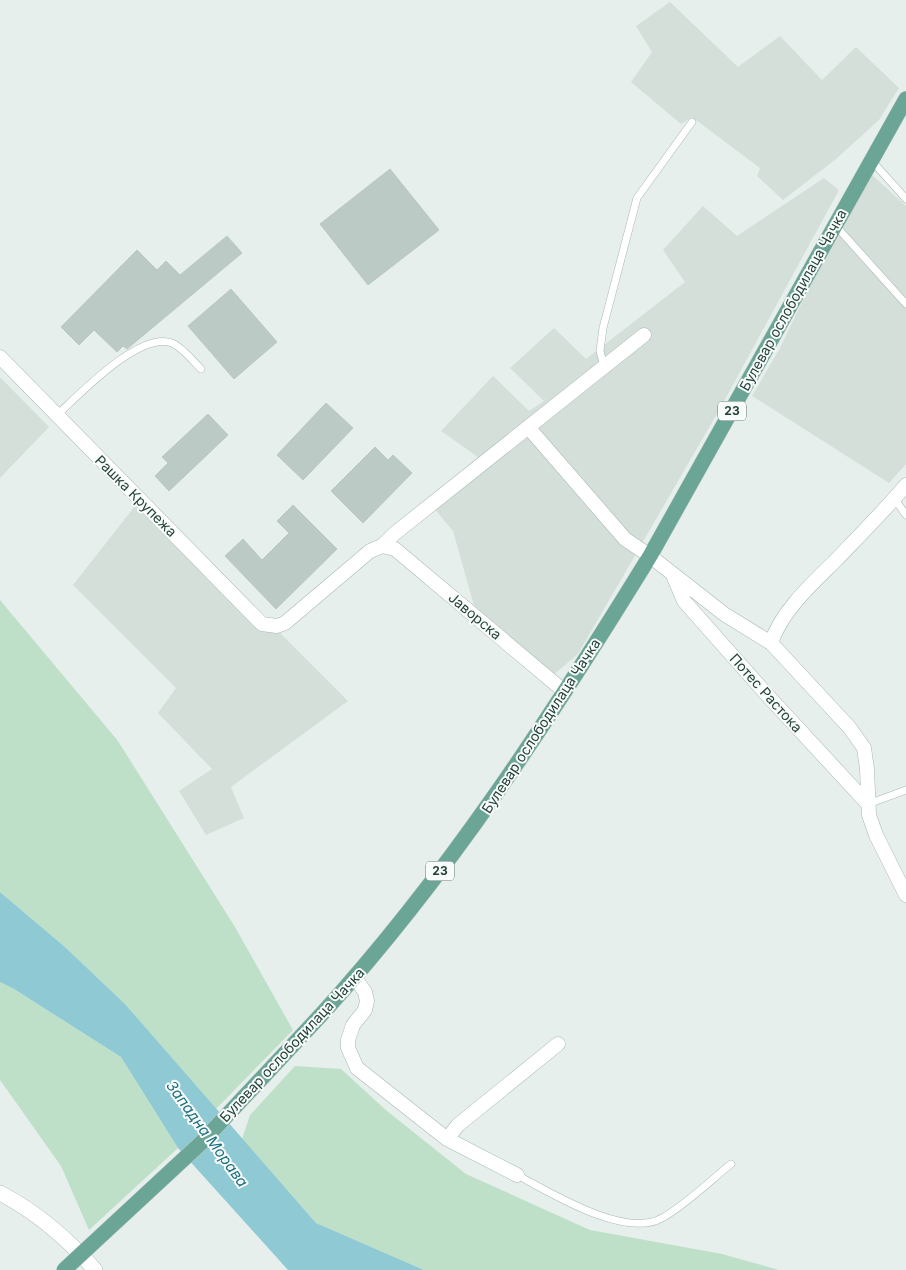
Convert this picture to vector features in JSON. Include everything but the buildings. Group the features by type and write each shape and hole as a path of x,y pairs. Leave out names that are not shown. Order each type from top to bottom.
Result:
{"main road":[{"name":"Булевар ослободилаца Чачка","path":"64,1270 201,1143 320,1016 355,978 478,822 565,692 650,556 906,99"}],"street":[{"path":"382,546 394,534 644,335"},
{"name":"Рашка Крупежа","path":"0,357 262,624 277,626 285,623 370,551 382,546"},
{"path":"528,427 625,539 650,556"},
{"path":"771,643 776,626 810,586 906,484"},
{"name":"Јаворска","path":"382,546 395,549 565,692"},
{"name":"Потес Растока","path":"650,556 724,614 771,643 849,727 864,748 869,815 876,835 906,895"},
{"name":"Потес Растока","path":"672,575 684,601 868,804"},
{"path":"355,978 365,992 367,1002 350,1032 348,1048 353,1062 368,1079 447,1139 517,1176"},
{"path":"447,1139 458,1125 558,1044"},
{"path":"0,1193 37,1214 70,1243 95,1270"}],"lane":[{"path":"604,367 600,351 603,328 637,198 692,122"},
{"path":"871,160 906,199"},
{"path":"835,225 906,304"},
{"path":"57,415 130,354 156,342 173,344 201,369"},
{"path":"894,498 906,515"},
{"path":"868,804 906,790"},
{"path":"517,1176 568,1202 618,1221 642,1224 662,1218 731,1164"}],"shaded area":[{"path":"670,2 738,67 780,36 822,80 856,47 899,88 879,120 836,159 783,200 757,176 760,168 692,117 681,124 631,82 652,52 636,26"},
{"path":"869,172 906,206 906,464 889,483 752,396 780,348 813,279 841,233"},
{"path":"824,178 839,190 722,405 578,654 545,682 478,620 453,531 427,500 478,457 441,431 493,376 529,411 544,401 510,368 554,328 586,359 685,282 663,250 703,206 737,236"},
{"path":"0,377 49,427 0,478"},
{"path":"135,506 252,623 271,624 348,701 231,787 244,818 206,835 179,791 212,769 158,713 176,688 73,585"}],"green space":[{"path":"0,600 118,741 235,927 293,1030 216,1109 125,1004 65,947 0,892"},
{"path":"0,982 121,1057 178,1148 89,1230 61,1166 0,1080"},
{"path":"295,1066 341,1069 387,1111 466,1174 590,1230 722,1254 779,1270 424,1270 316,1223 242,1139 250,1115"}],"water":[{"name":"Западна Морава","path":"0,892 65,947 125,1004 316,1223 424,1270 288,1270 178,1148 121,1057 0,982"}]}
